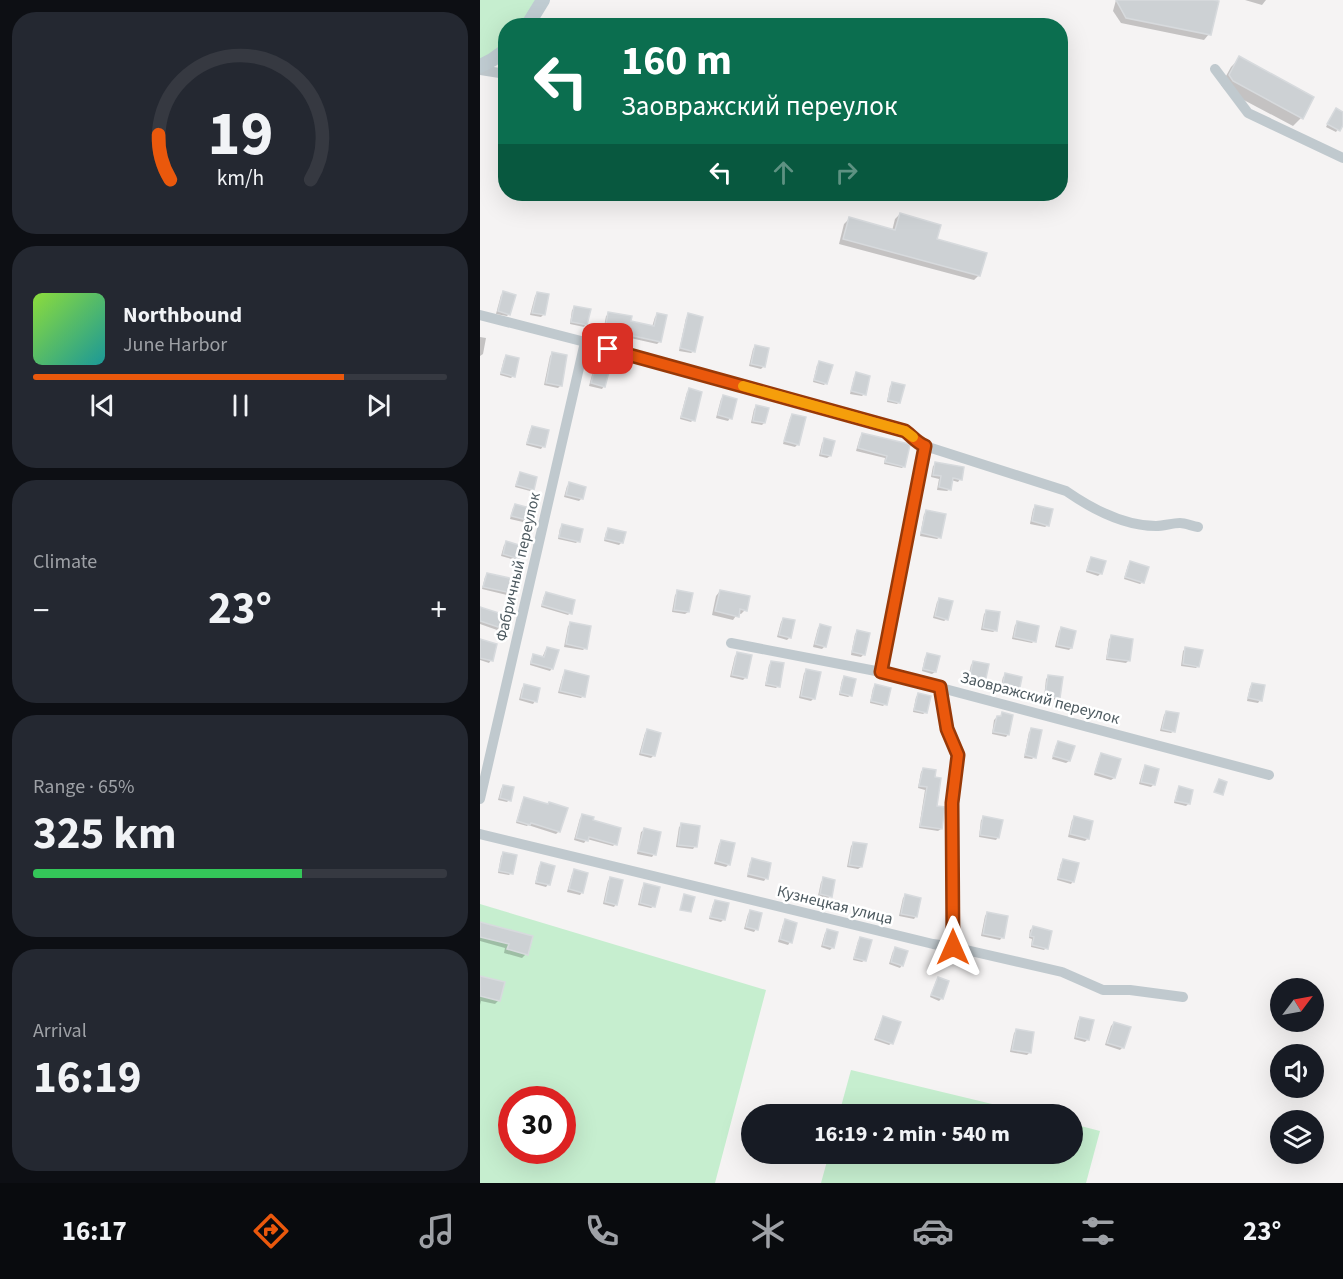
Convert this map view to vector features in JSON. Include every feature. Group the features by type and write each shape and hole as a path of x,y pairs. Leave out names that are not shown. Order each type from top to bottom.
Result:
{"main road":[{"path":"532,18 543,0"},
{"path":"480,68 498,56"}],"street":[{"path":"480,68 498,72"},
{"path":"1215,69 1248,113 1343,158"},
{"path":"480,315 905,431 920,444 1066,491 1083,503 1133,524 1157,526 1180,523 1198,527"},
{"name":"Фабричный переулок","path":"480,798 585,342"},
{"path":"881,672 925,446"},
{"name":"Заовражский переулок","path":"731,643 881,672 1269,775"},
{"path":"940,687 947,729 958,755 952,803 953,947"},
{"name":"Кузнецкая улица","path":"480,834 933,944 1062,972 1103,990 1130,990 1183,997"}],"green space":[{"path":"480,0 543,0 531,18 498,18 498,54 480,66"},
{"path":"480,904 766,990 715,1183 480,1183"},
{"path":"851,1070 992,1104 842,1104"},
{"path":"1083,1127 1100,1131 1086,1183 821,1183 826,1164 1083,1164"}],"building":[{"path":"1116,0 1219,1 1211,35 1126,18"},
{"path":"1239,56 1314,97 1303,119 1233,81 1229,75"},
{"path":"1336,108 1343,112 1343,125 1340,131 1327,124"},
{"path":"900,213 941,225 937,239 987,253 980,276 843,239 849,217 895,230"},
{"path":"503,291 516,295 510,315 498,311"},
{"path":"537,292 549,294 545,315 532,313"},
{"path":"574,306 591,309 587,325 571,322"},
{"path":"608,312 632,316 631,321 654,326 657,313 667,315 661,342 605,331"},
{"path":"688,313 703,317 695,352 680,348"},
{"path":"755,345 769,348 765,367 751,364"},
{"path":"552,352 567,355 562,386 546,383"},
{"path":"506,355 519,358 515,377 501,373"},
{"path":"819,361 833,365 827,384 814,380"},
{"path":"596,364 610,368 605,387 591,383"},
{"path":"856,372 870,376 866,395 851,391"},
{"path":"892,382 905,385 900,403 888,400"},
{"path":"689,388 702,392 695,421 681,417"},
{"path":"723,395 737,399 732,419 718,415"},
{"path":"756,405 769,408 765,423 753,421"},
{"path":"792,414 806,417 799,445 784,441"},
{"path":"532,426 549,430 545,447 527,443"},
{"path":"862,433 909,444 905,467 885,462 887,456 858,448"},
{"path":"824,438 835,441 831,456 821,454"},
{"path":"935,462 964,467 962,480 953,478 951,490 939,487 941,476 933,475"},
{"path":"520,472 537,477 534,490 516,485"},
{"path":"569,482 586,487 583,499 566,495"},
{"path":"515,504 530,508 527,520 511,516"},
{"path":"1035,505 1053,509 1049,526 1032,521"},
{"path":"926,510 946,514 941,538 921,533"},
{"path":"562,524 583,529 580,542 559,537"},
{"path":"608,528 626,532 623,543 605,539"},
{"path":"506,541 522,546 519,559 503,554"},
{"path":"1091,557 1106,561 1102,574 1087,570"},
{"path":"1130,561 1149,567 1144,583 1125,577"},
{"path":"487,573 514,579 511,593 483,587"},
{"path":"677,590 693,593 689,612 674,610"},
{"path":"720,590 750,596 747,611 740,609 739,617 715,611"},
{"path":"546,592 575,600 572,614 542,605"},
{"path":"939,598 953,601 948,620 935,616"},
{"path":"480,607 505,615 501,628 480,621"},
{"path":"986,610 1000,612 997,631 983,628"},
{"path":"783,618 795,620 791,638 779,635"},
{"path":"1017,621 1039,626 1036,642 1014,637"},
{"path":"570,622 591,626 587,649 566,644"},
{"path":"820,624 831,627 826,647 815,644"},
{"path":"1061,627 1076,631 1072,648 1057,645"},
{"path":"857,630 870,633 865,655 852,652"},
{"path":"1111,635 1133,639 1130,661 1107,658"},
{"path":"480,639 497,644 493,661 480,658"},
{"path":"547,647 559,650 553,669 531,663 533,654 544,657"},
{"path":"1185,647 1203,650 1199,667 1183,664"},
{"path":"737,652 752,655 747,678 732,675"},
{"path":"927,653 940,656 936,672 923,669"},
{"path":"771,661 784,663 780,687 766,684"},
{"path":"973,661 989,664 985,683 969,680"},
{"path":"806,669 821,672 815,699 801,696"},
{"path":"565,670 589,676 585,697 560,691"},
{"path":"1005,673 1022,677 1019,692 1002,688"},
{"path":"1048,675 1063,677 1060,698 1045,696"},
{"path":"844,676 856,679 852,696 840,693"},
{"path":"1252,683 1265,685 1262,701 1248,698"},
{"path":"524,684 540,688 537,702 521,698"},
{"path":"875,684 891,688 887,705 871,701"},
{"path":"918,693 931,696 927,713 914,710"},
{"path":"1166,711 1179,713 1175,732 1162,729"},
{"path":"1002,712 1013,715 1009,735 993,732 997,716 1001,716"},
{"path":"1031,728 1042,730 1036,758 1025,755"},
{"path":"647,729 661,733 655,756 641,753"},
{"path":"1058,741 1075,746 1070,761 1053,756"},
{"path":"1101,753 1121,759 1115,778 1095,772"},
{"path":"1145,765 1159,769 1155,785 1141,782"},
{"path":"923,768 936,770 935,777 941,778 937,806 945,807 942,829 920,826 927,787 919,786"},
{"path":"1219,779 1227,782 1223,795 1214,792"},
{"path":"503,785 514,787 511,801 500,798"},
{"path":"1179,786 1193,790 1190,804 1175,801"},
{"path":"524,797 568,808 560,832 517,821"},
{"path":"582,814 594,817 593,820 621,828 617,845 589,837 588,841 576,838"},
{"path":"983,816 1003,820 999,838 980,835"},
{"path":"1074,816 1093,821 1089,839 1070,834"},
{"path":"681,823 700,826 697,847 678,845"},
{"path":"644,828 661,832 656,855 638,851"},
{"path":"721,840 735,843 730,865 716,861"},
{"path":"853,842 867,844 862,867 849,865"},
{"path":"503,852 517,855 513,874 499,871"},
{"path":"752,858 771,863 768,879 748,874"},
{"path":"1063,859 1079,863 1074,882 1058,878"},
{"path":"541,862 555,866 550,885 536,882"},
{"path":"574,869 588,873 583,893 569,889"},
{"path":"610,877 623,880 617,905 605,902"},
{"path":"823,877 835,880 832,897 820,894"},
{"path":"644,883 660,887 655,907 640,903"},
{"path":"684,894 695,897 691,912 680,910"},
{"path":"905,894 921,898 917,917 901,914"},
{"path":"715,900 729,903 725,920 710,917"},
{"path":"750,910 762,913 758,930 746,927"},
{"path":"987,912 1008,916 1004,938 983,934"},
{"path":"785,919 797,923 792,943 780,939"},
{"path":"480,922 533,936 528,955 507,949 509,944 480,937"},
{"path":"1033,926 1052,931 1048,949 1032,945 1034,937 1030,936"},
{"path":"827,929 838,932 834,948 823,945"},
{"path":"860,937 872,940 866,961 854,958"},
{"path":"895,947 908,951 903,966 891,962"},
{"path":"480,976 505,982 500,1001 480,996"},
{"path":"938,977 949,981 943,999 931,995"},
{"path":"883,1016 901,1022 893,1044 876,1038"},
{"path":"1080,1017 1094,1020 1089,1040 1076,1037"},
{"path":"1114,1022 1131,1027 1124,1048 1107,1043"},
{"path":"1016,1029 1034,1032 1031,1053 1012,1050"}],"slow traffic":[{"path":"743,386 905,431 913,437"}],"route":[{"path":"608,349 905,431 925,446 881,672 940,687 947,729 958,755 952,803 953,947"}]}
